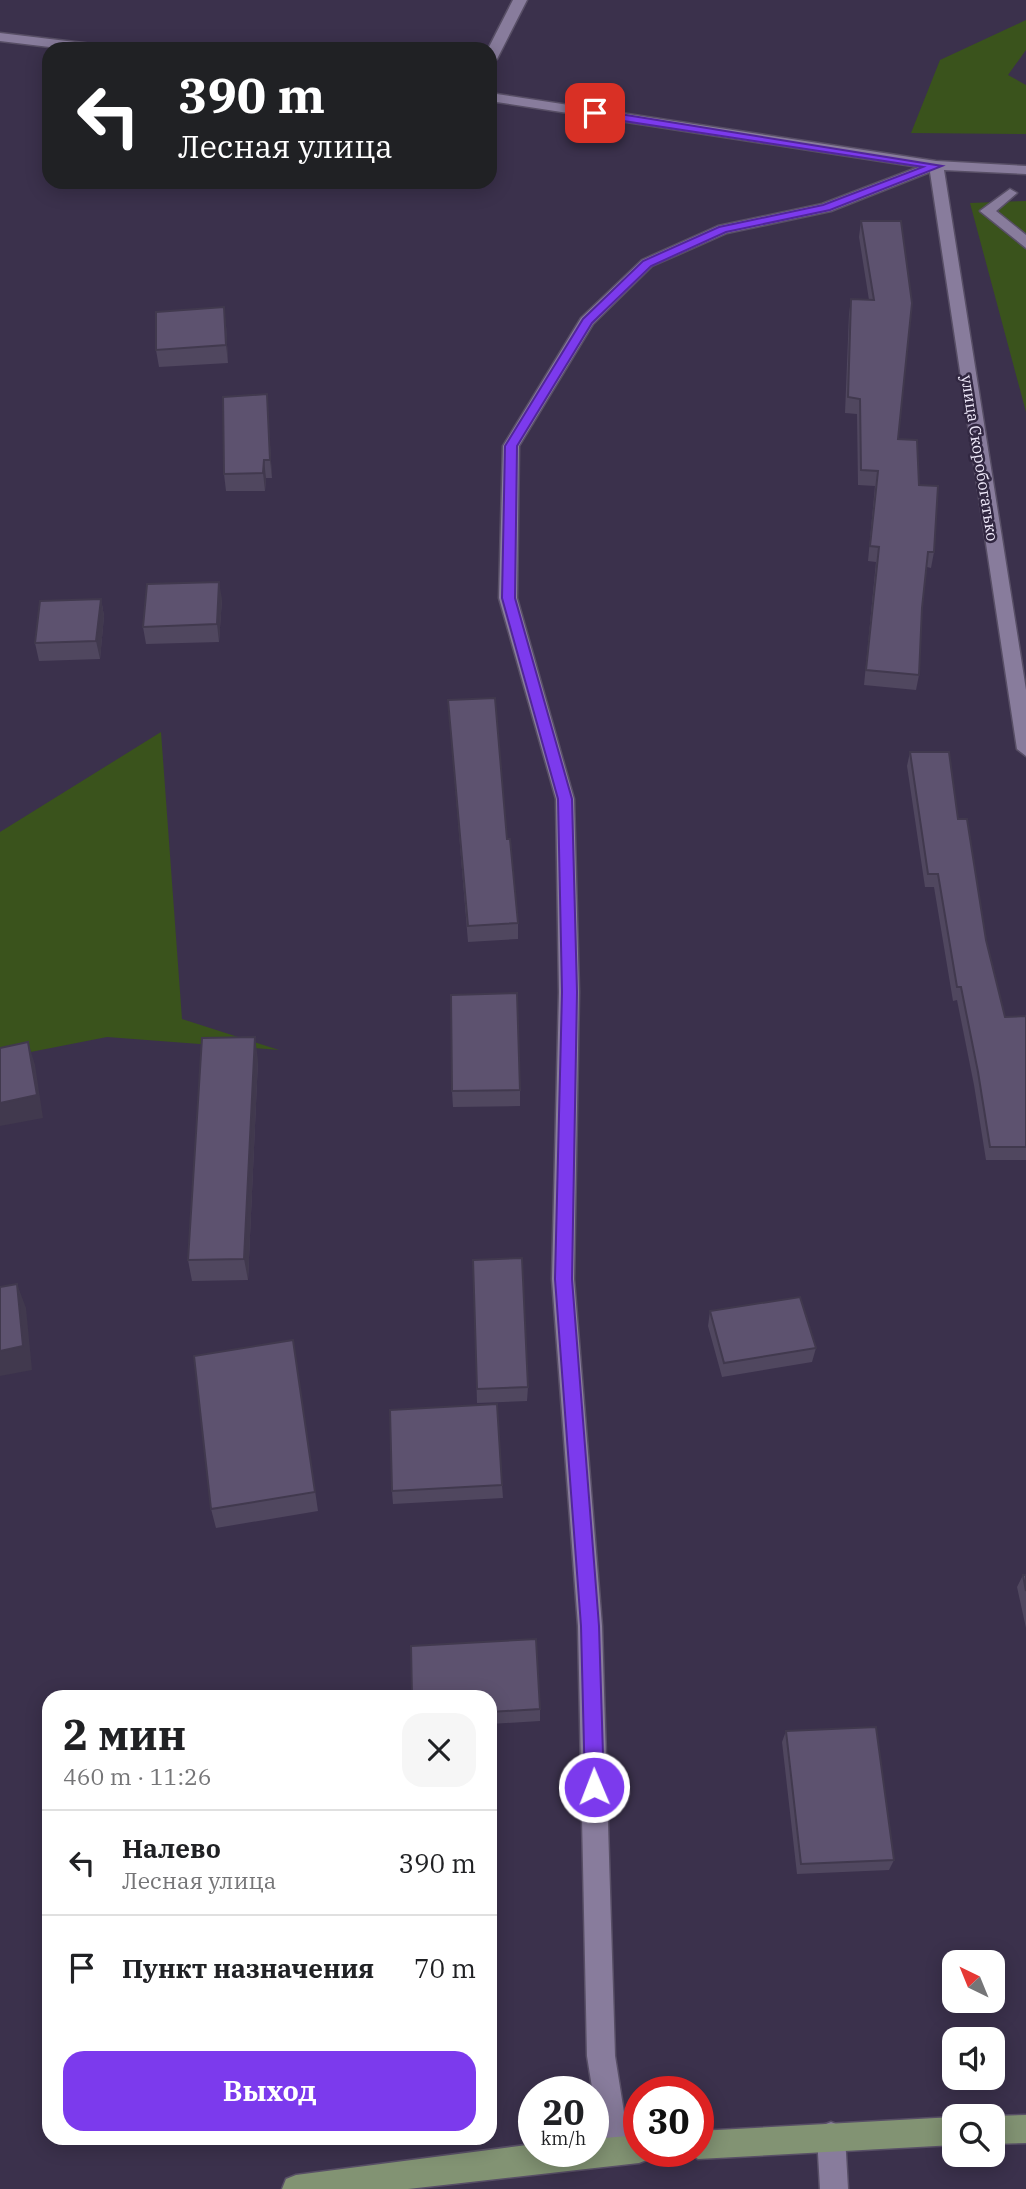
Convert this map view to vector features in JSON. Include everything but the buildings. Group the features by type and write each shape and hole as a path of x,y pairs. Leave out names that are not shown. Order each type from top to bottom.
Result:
{"main road":[{"path":"1005,2130 1026,2129"},
{"path":"714,2144 942,2131"},
{"path":"296,2189 623,2149"}],"street":[{"path":"497,45 520,0"},
{"path":"0,37 42,42"},
{"path":"497,98 936,166 1026,170"},
{"path":"623,2135 601,2056 590,1626 563,1279 569,992 565,799 508,598 511,446 587,321 647,263 723,229 826,208 936,166"},
{"name":"улица Скоробогатько","path":"936,166 1026,749"},
{"path":"1010,193 987,211 1026,243"},
{"path":"831,2136 834,2189"}],"green space":[{"path":"1026,20 1026,50 1008,75 1026,85 1026,134 911,133 940,60"},
{"path":"1026,201 1026,412 970,203"},
{"path":"161,732 182,1019 279,1050 107,1037 0,1058 0,832"}],"route":[{"path":"594,1787 590,1626 563,1279 569,992 565,799 508,598 511,446 587,321 647,263 723,229 826,208 936,166 595,113"}]}
